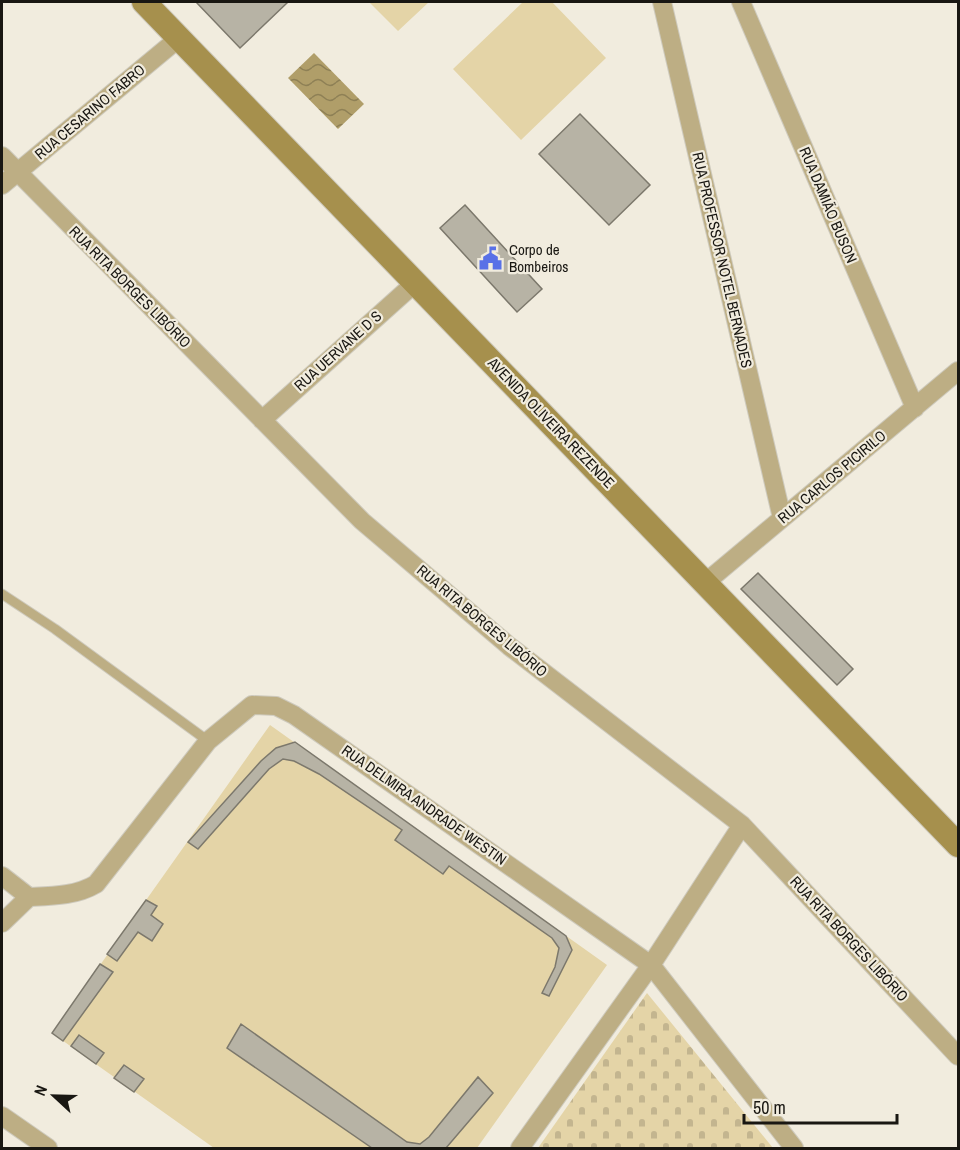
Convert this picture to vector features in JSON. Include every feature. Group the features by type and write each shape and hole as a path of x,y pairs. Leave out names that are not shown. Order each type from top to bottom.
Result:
{"main road":[{"name":"AVENIDA OLIVEIRA REZENDE","path":"144,2 705,583 956,836"}],"street":[{"name":"RUA PROFESSOR NOTEL BERNADES","path":"662,2 782,518"},
{"name":"RUA DAMIÃO BUSON","path":"741,2 915,408"},
{"name":"RUA CESARINO FABRO","path":"2,185 179,38"},
{"name":"RUA RITA BORGES LIBÓRIO","path":"2,156 362,520 509,646 742,825 958,1056"},
{"name":"RUA UERVANE D S","path":"261,420 416,283"},
{"name":"RUA CARLOS PICIRILO","path":"705,583 958,370"},
{"name":"RUA DELMIRA ANDRADE WESTIN","path":"29,897 58,896 85,890 96,884 208,741 252,705 276,706 294,715 651,965 794,1149"},
{"path":"520,1149 651,965 742,825"},
{"path":"2,876 29,897 2,923"},
{"path":"4,1122 48,1149"}],"lane":[{"path":"2,594 55,629 208,741"}],"green space":[{"path":"369,2 429,2 398,31"},
{"path":"523,2 552,2 606,58 521,140 453,69"},
{"path":"270,725 607,965 477,1148 214,1148 52,1033"},
{"path":"647,993 773,1148 538,1148"}],"water":[{"path":"314,53 364,104 338,129 288,78"}],"building":[{"path":"196,2 288,2 240,48"},
{"path":"580,114 650,185 609,225 539,154"},
{"path":"465,205 542,289 517,312 440,228"},
{"path":"758,573 853,669 837,685 741,589"},
{"path":"295,742 566,936 572,950 549,996 542,993 555,967 559,948 552,938 449,866 443,874 395,840 402,830 319,774 294,761 283,759 269,769 198,849 188,842 261,761 276,748"},
{"path":"146,900 157,906 151,915 163,924 152,941 138,932 117,961 107,954"},
{"path":"100,964 113,972 63,1041 52,1033"},
{"path":"241,1024 407,1142 420,1144 429,1137 478,1077 493,1093 446,1148 372,1148 227,1048"},
{"path":"79,1035 104,1053 96,1064 71,1046"},
{"path":"124,1065 144,1079 134,1092 114,1078"}],"place":[{"name":"Corpo de Bombeiros","path":"491,259"}]}
